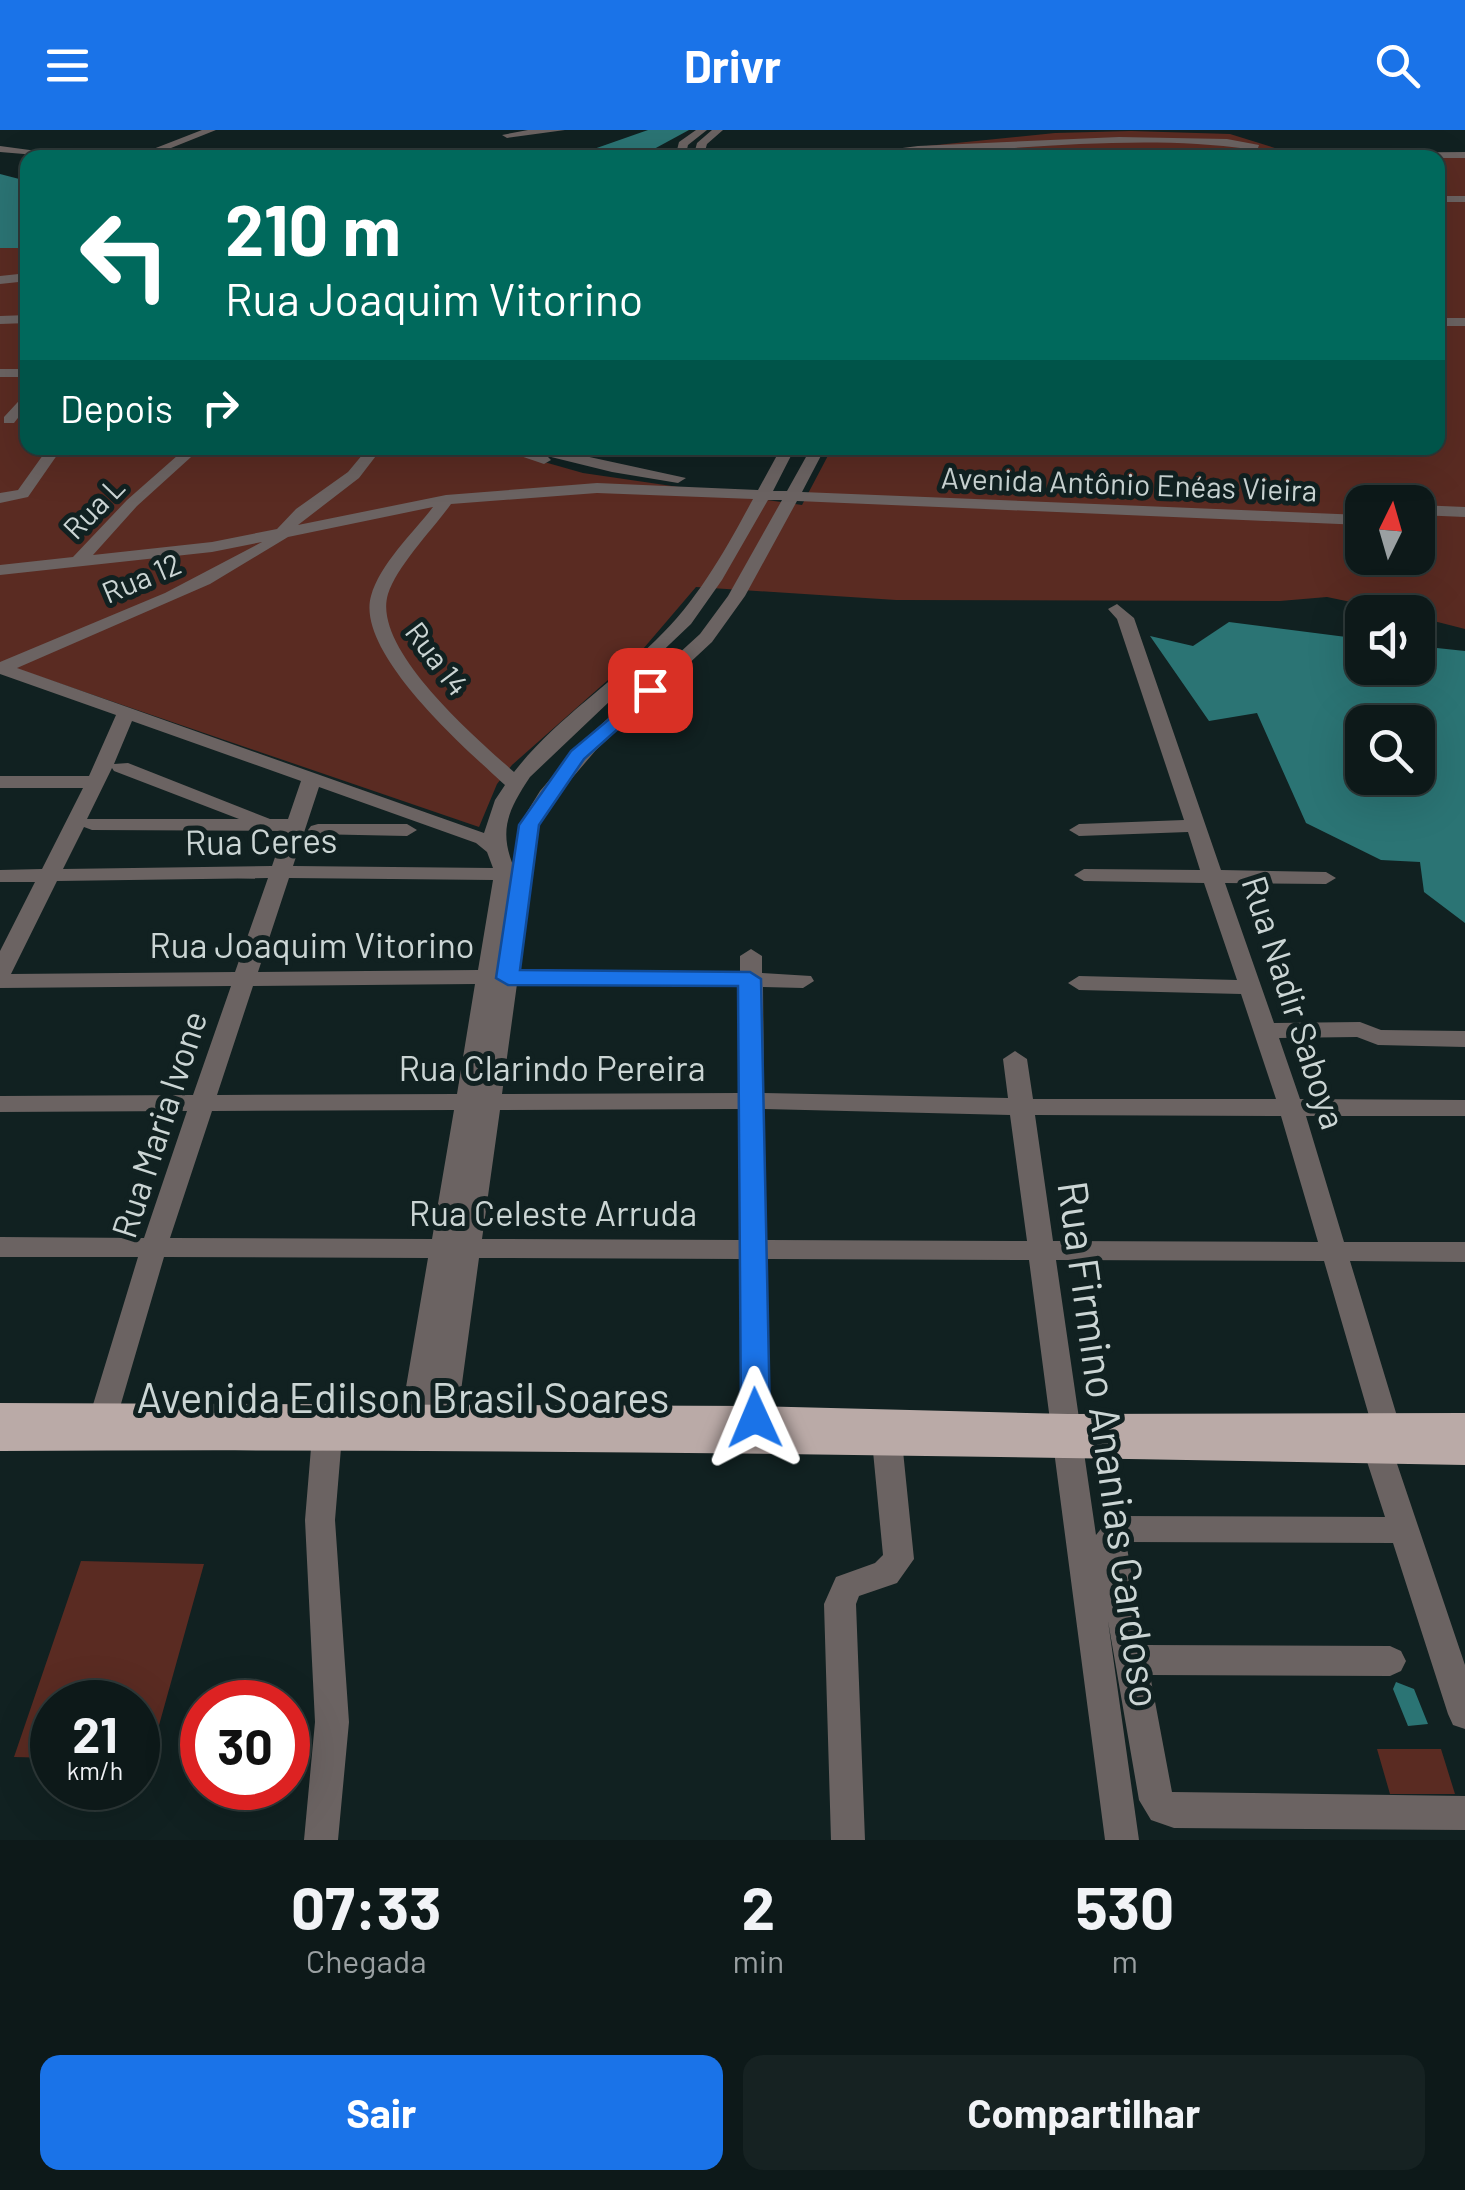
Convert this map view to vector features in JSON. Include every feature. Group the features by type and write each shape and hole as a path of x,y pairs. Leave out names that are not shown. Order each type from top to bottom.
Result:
{"main road":[{"name":"Avenida Edilson Brasil Soares","path":"0,1416 100,1426 327,1436 428,1427 889,1455 1068,1436"},
{"name":"Avenida Edilson Brasil Soares","path":"0,1438 100,1426 428,1427 755,1418 1068,1436 1379,1434 1465,1426"},
{"name":"Avenida Edilson Brasil Soares","path":"1379,1434 1465,1452"}],"street":[{"path":"157,150 212,130"},
{"path":"508,135 560,130"},
{"path":"682,150 702,130"},
{"path":"700,150 702,143 718,130"},
{"path":"908,150 1026,138 1173,134 1245,141 1255,147 1253,150"},
{"path":"0,498 23,494 50,455"},
{"name":"Rua L","path":"81,558 187,455"},
{"path":"289,527 346,482 369,455"},
{"path":"530,455 607,476"},
{"path":"560,455 612,468 696,481"},
{"path":"512,865 495,827 515,784 539,755 658,650 688,617 784,455"},
{"path":"428,1427 512,865 529,825 578,755 678,668 718,624 814,455"},
{"name":"Avenida Antônio Enéas Vieira","path":"289,527 435,490 607,476 764,490"},
{"name":"Avenida Antônio Enéas Vieira","path":"0,570 446,500 597,488 1345,507"},
{"name":"Avenida Antônio Enéas Vieira","path":"793,491 1345,519"},
{"name":"Rua 14","path":"446,500 384,583 378,598 380,624 401,664 515,784"},
{"path":"1435,511 1465,512"},
{"path":"1435,522 1465,523"},
{"name":"Rua 12","path":"0,668 202,581 289,527"},
{"name":"Avenida Antônio Enéas Vieira","path":"0,557 81,558"},
{"name":"Rua Nadir Saboya","path":"1117,609 1125,618 1291,1107 1336,1252 1406,1530 1465,1714"},
{"path":"0,668 482,839 512,865"},
{"path":"0,973 96,782 126,713"},
{"path":"122,767 268,825"},
{"name":"Rua Maria Ivone","path":"100,1426 154,1247 278,872 304,829 312,778"},
{"path":"0,782 96,782"},
{"path":"92,824 406,830"},
{"path":"1079,830 1196,826"},
{"name":"Rua Ceres","path":"0,876 512,865"},
{"path":"1084,875 1326,878"},
{"path":"750,968 755,1418"},
{"name":"Rua Joaquim Vitorino","path":"0,981 498,978 750,968 804,981"},
{"path":"1079,982 1250,987"},
{"path":"1265,1030 1360,1030 1378,1038 1465,1039"},
{"name":"Rua Firmino Ananias Cardoso","path":"1014,1059 1122,1840"},
{"name":"Rua Clarindo Pereira","path":"0,1104 751,1101 1022,1107 1465,1108"},
{"name":"Rua Celeste Arruda","path":"0,1247 1465,1252"},
{"path":"321,1840 332,1722 320,1520 327,1436"},
{"path":"848,1840 840,1604 847,1587 886,1573 898,1559 889,1455"},
{"path":"1406,1530 1119,1529 1110,1539 1156,1800 1162,1808 1465,1813"},
{"path":"1130,1660 1390,1661"}],"shaded area":[{"path":"1055,133 1230,134 1281,150 887,150"},
{"path":"1445,158 1465,158 1465,629 1435,621 1435,595 1345,595 1345,601 1327,597 1280,601 896,600 696,587 643,649 512,765 497,784 479,827 0,663 0,248 20,248 20,455 520,455 583,473 802,505 828,455 1445,455"},
{"path":"81,1561 204,1564 160,1722 160,1680 40,1680"},
{"path":"30,1710 30,1757 14,1757"},
{"path":"1377,1749 1441,1749 1455,1794 1390,1794"}],"water":[{"path":"648,130 689,130 654,150 591,150"},
{"path":"0,174 20,179 20,248 0,248"},
{"path":"1229,622 1345,637 1345,685 1435,685 1435,648 1465,651 1465,923 1424,892 1420,862 1381,860 1306,823 1257,713 1209,721 1150,636 1193,646"},
{"path":"1396,1682 1414,1689 1428,1724 1408,1726 1393,1689"}],"route":[{"path":"650,690 578,755 529,825 508,978 750,979 755,1418"}]}
